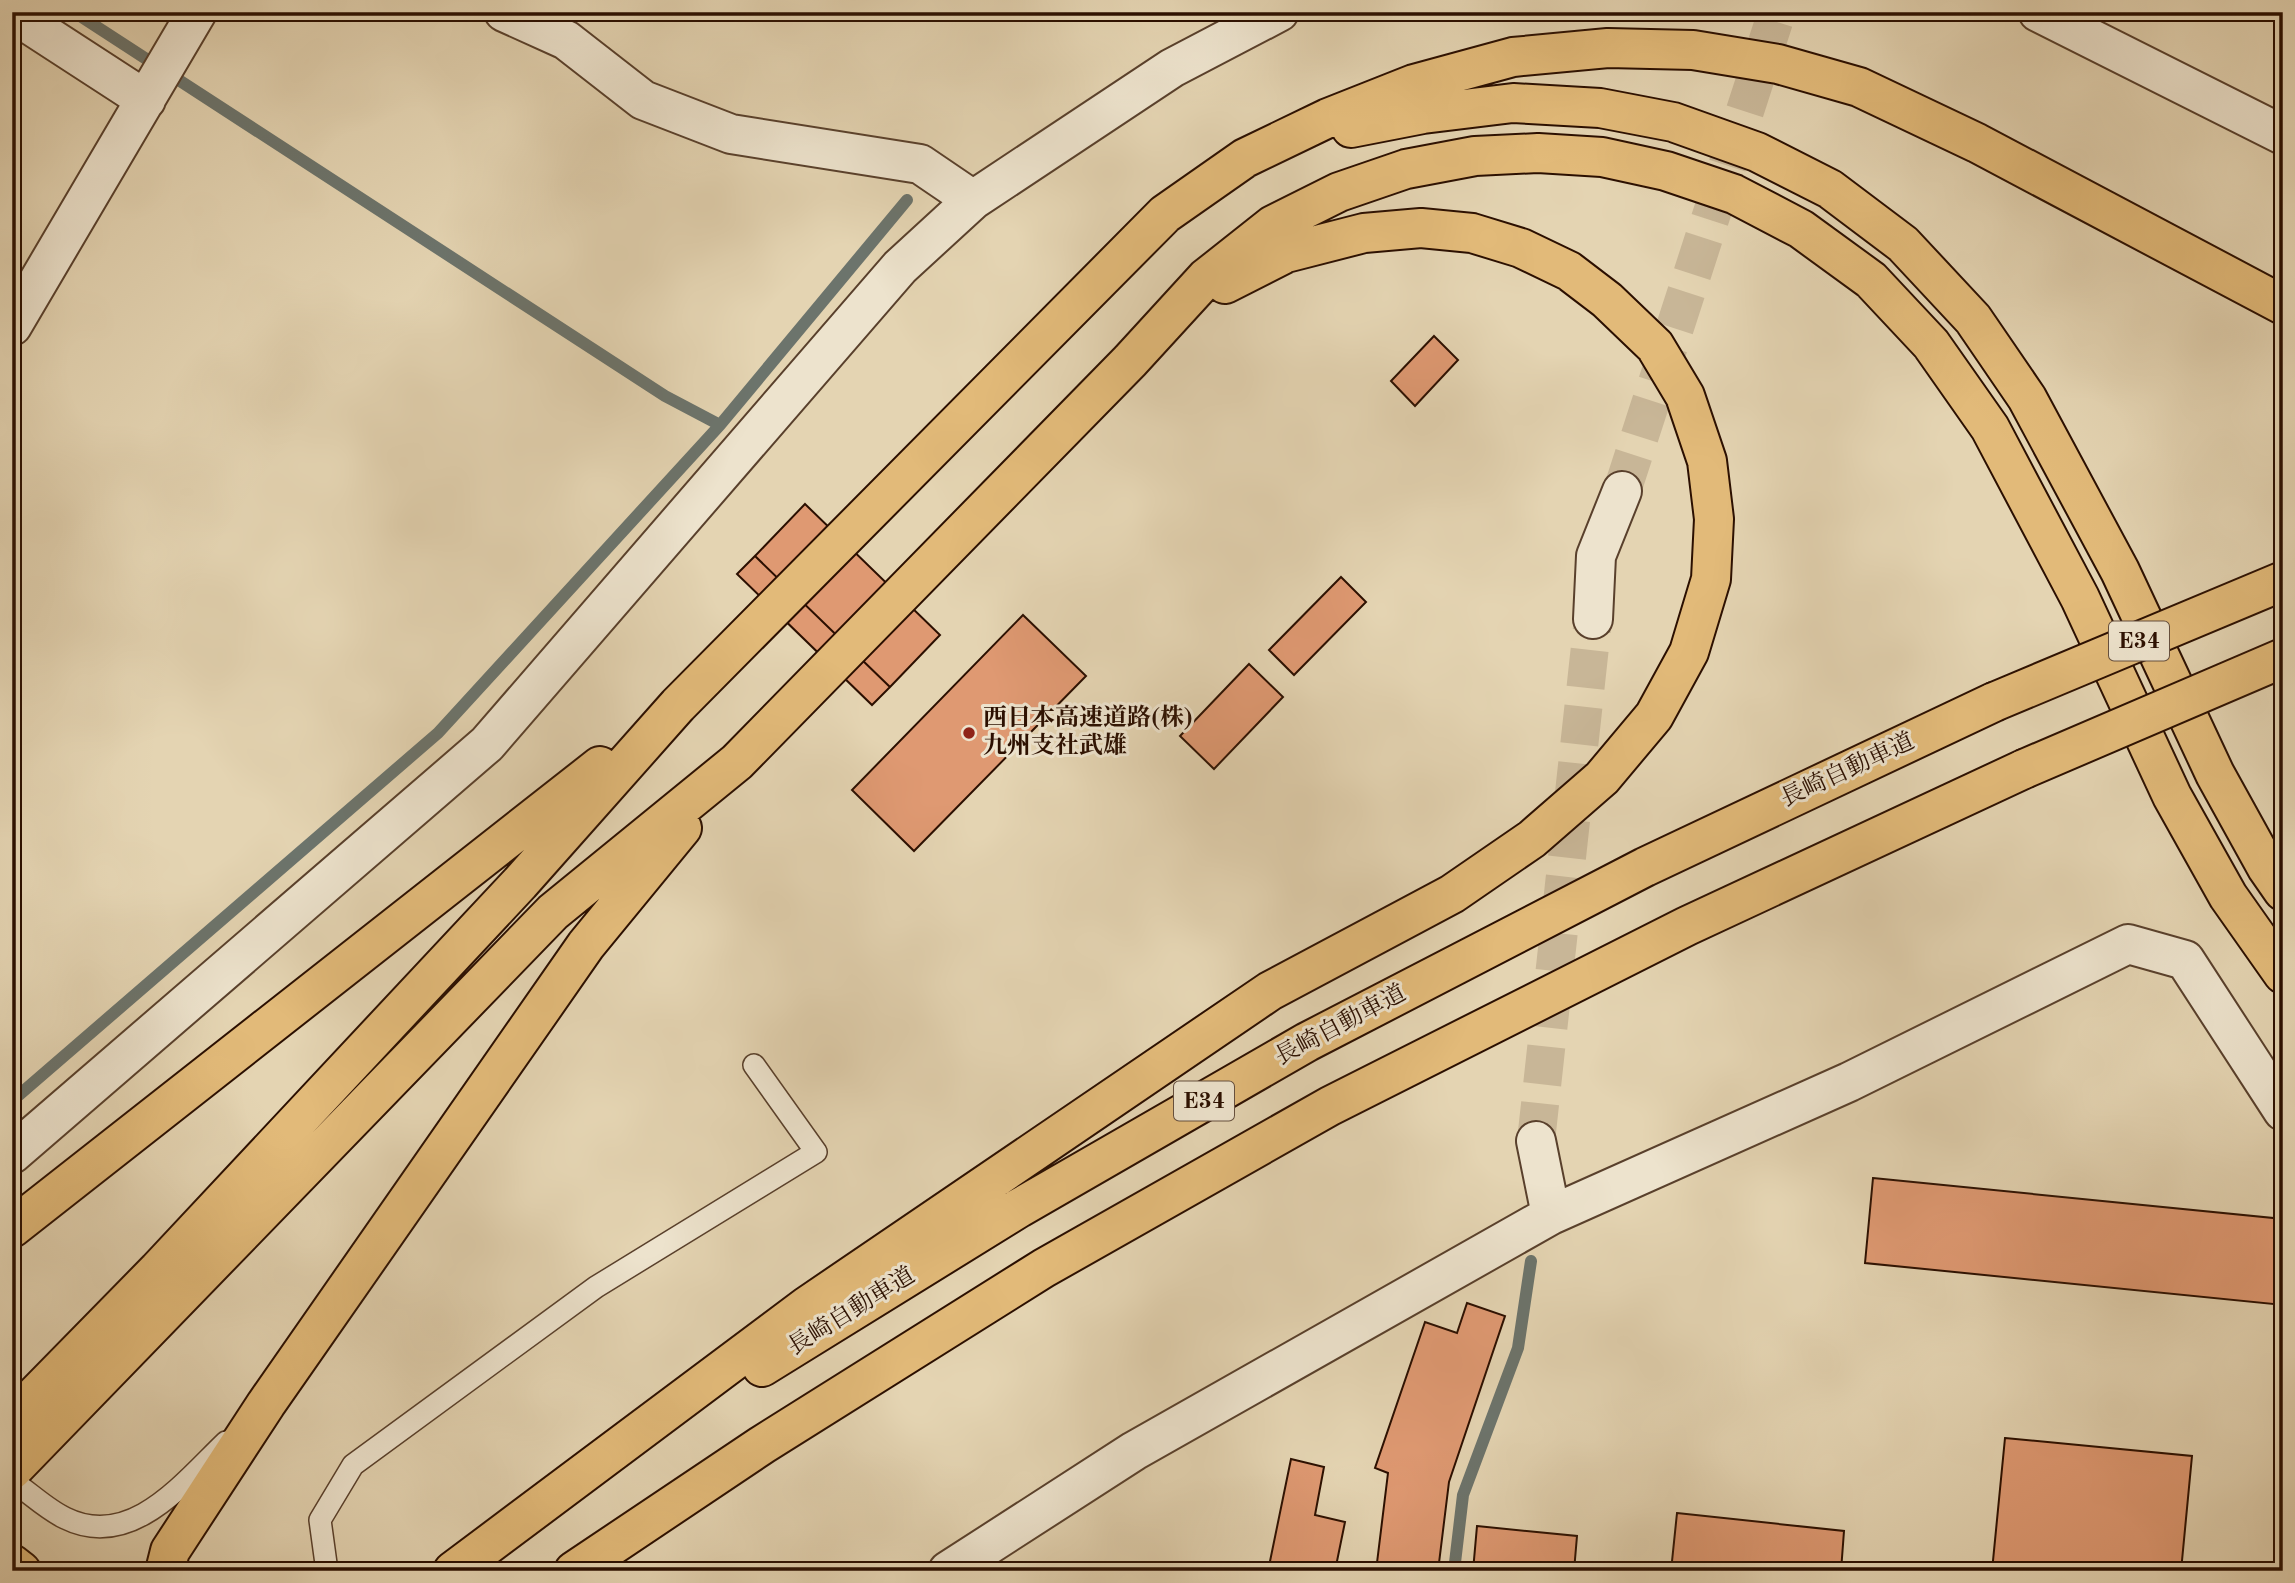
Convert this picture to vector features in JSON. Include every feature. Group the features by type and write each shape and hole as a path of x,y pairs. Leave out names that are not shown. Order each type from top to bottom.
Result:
{"highway":[{"path":"12,1471 171,1281 678,705 1165,214 1245,158 1328,118 1414,84 1513,57 1608,48 1693,50 1777,64 1859,87 1977,143 2283,305"},
{"path":"1245,158 1336,131 1423,114 1513,103 1600,108 1673,122 1757,152 1830,189 1903,244 1973,319 2027,398 2120,571 2215,774 2267,868 2283,891"},
{"path":"160,1564 266,1404 586,945 737,762 1130,361 1206,278 1273,225 1339,192 1395,173 1475,156 1538,153 1602,157 1666,171 1734,194 1801,229 1871,280 1931,344 1990,428 2080,598 2172,796 2228,896 2283,974"},
{"path":"453,1571 807,1306 1269,991 1452,894 1532,839 1602,778 1654,716 1689,652 1711,579 1714,519 1707,461 1685,396 1655,346 1607,300 1569,271 1521,248 1472,233 1421,228 1364,233 1286,253 1215,289 1130,361"},
{"name":"長崎自動車道","path":"453,1571 785,1353 1019,1208 1307,1042 1645,867 1994,702 2283,581"},
{"name":"E34","path":"574,1571 762,1444 1044,1268 1331,1106 1687,926 2024,769 2283,658"},
{"path":"2024,769 2283,681"},
{"path":"12,1228 678,705"},
{"path":"12,1419 171,1281 553,912 737,762"},
{"path":"12,1564 21,1571"}],"street":[{"path":"505,12 566,40 643,100 731,134 920,164 973,200"},
{"path":"12,1154 487,744 900,267 973,200 1172,68 1279,12"},
{"path":"2038,12 2283,135"},
{"path":"12,13 146,100"},
{"path":"12,326 188,27"},
{"path":"1593,619 1596,556 1622,491"},
{"path":"948,1571 1134,1451 1551,1215 1849,1082 2129,944 2185,960 2283,1111"},
{"path":"1536,1141 1551,1215"}],"lane":[{"path":"327,1571 320,1520 353,1465 596,1287 816,1152 754,1065"},
{"path":"12,1480 65,1518 102,1528 136,1520 164,1501 266,1404"}],"building":[{"path":"1434,336 1458,360 1415,406 1391,381"},
{"path":"805,504 940,635 890,687 755,556"},
{"path":"755,556 890,687 872,705 737,574"},
{"path":"1341,577 1366,602 1294,675 1269,650"},
{"name":"西日本高速道路(株) 九州支社武雄","path":"1023,615 1086,676 914,851 852,790"},
{"path":"1249,664 1283,697 1214,769 1180,736"},
{"path":"1873,1178 2283,1219 2283,1305 1865,1263"},
{"path":"1467,1303 1505,1316 1449,1482 1438,1571 1376,1571 1388,1473 1375,1468 1425,1322 1457,1333"},
{"path":"2005,1438 2192,1456 2181,1571 1992,1571"},
{"path":"1291,1459 1324,1467 1315,1515 1345,1522 1335,1571 1268,1571"},
{"path":"1677,1513 1844,1531 1841,1571 1671,1571"},
{"path":"1477,1526 1577,1536 1574,1571 1473,1571"}],"waterway":[{"path":"74,12 665,396 720,425"},
{"path":"12,1101 438,733 720,425 907,200"},
{"path":"1454,1571 1463,1495 1518,1348 1531,1261"}],"tunnel":[{"path":"1622,491 1777,12"},
{"path":"1536,1141 1593,619"}],"place":[{"name":"西日本高速道路(株) 九州支社武雄","path":"969,733"}]}
